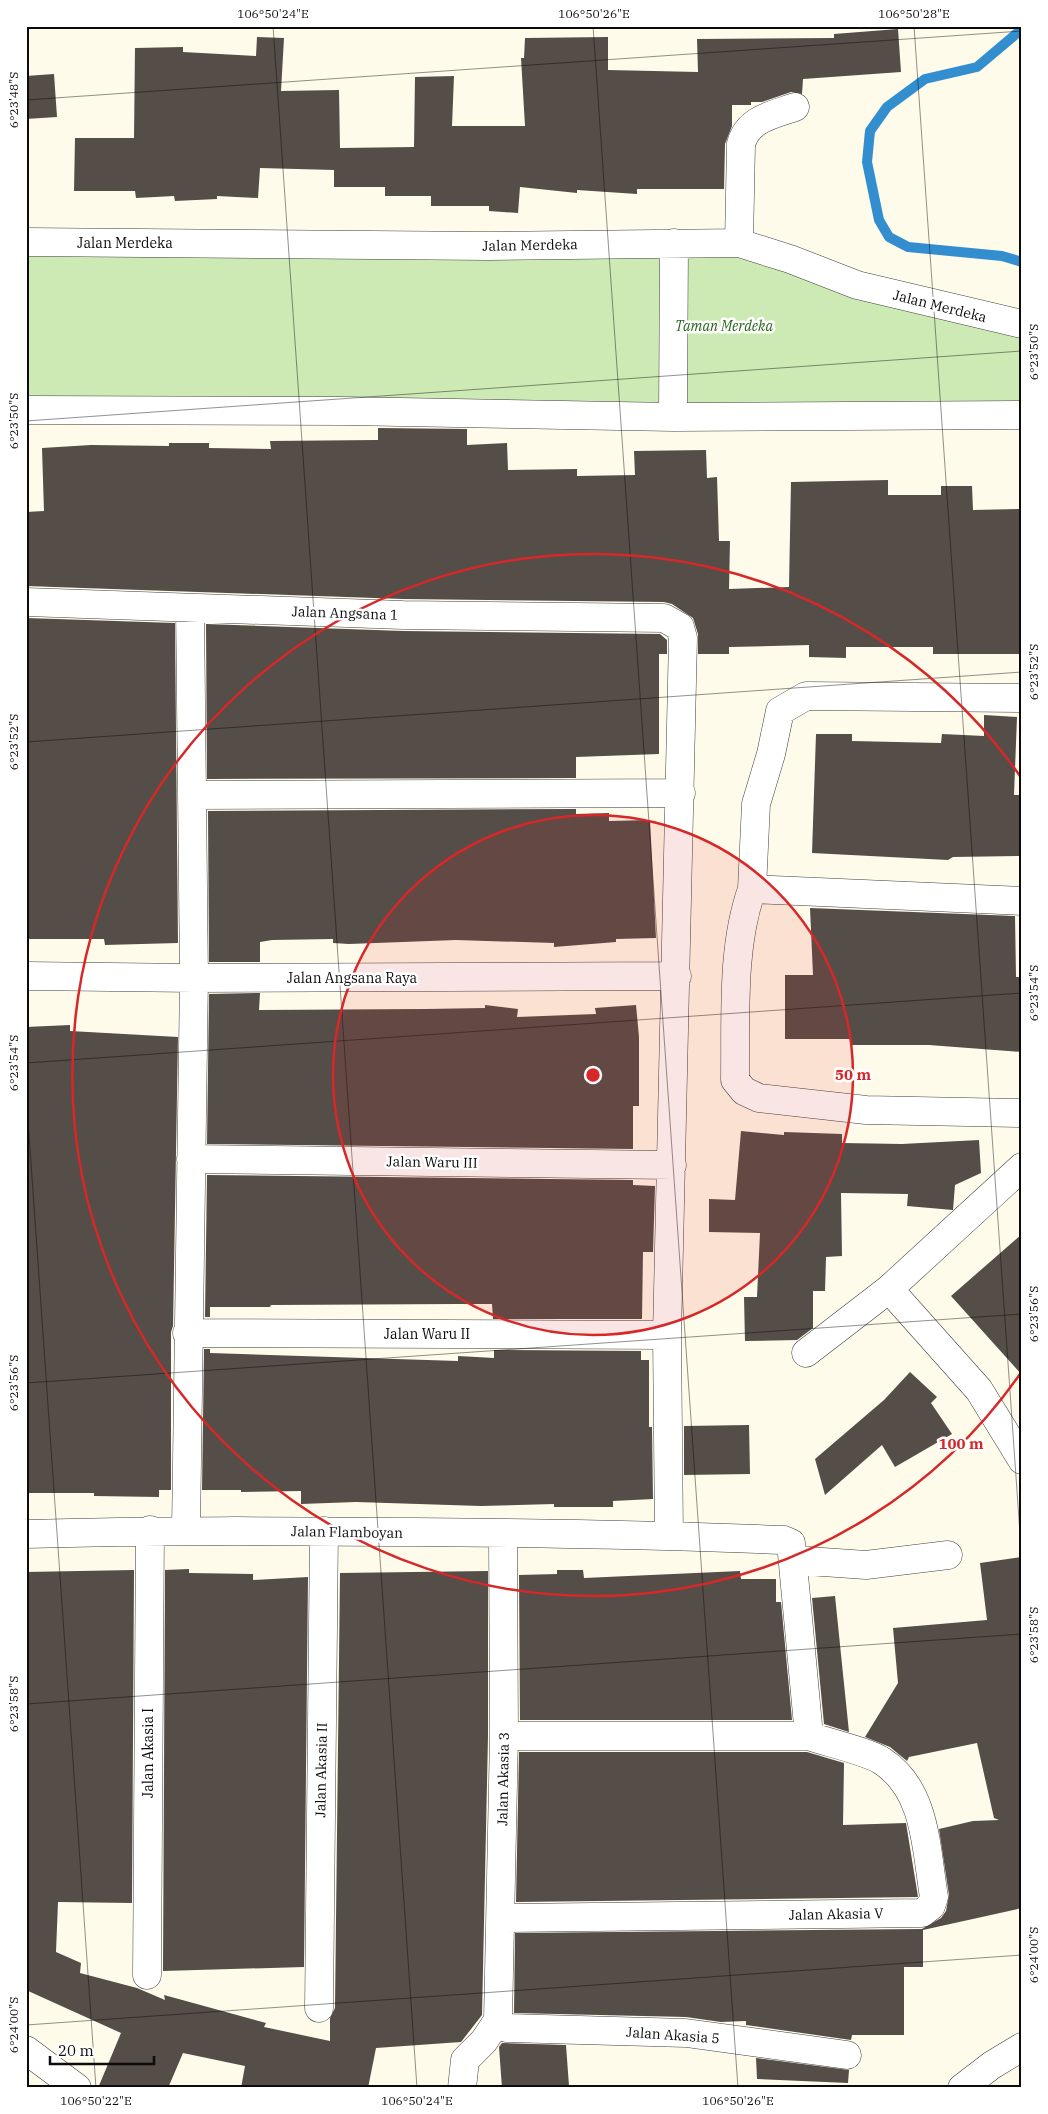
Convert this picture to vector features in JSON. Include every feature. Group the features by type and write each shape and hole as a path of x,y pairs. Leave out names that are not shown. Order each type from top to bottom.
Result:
{"street":[{"path":"739,243 740,144 743,135 755,122 795,108"},
{"name":"Jalan Merdeka","path":"26,242 478,246 739,243 790,259 857,285 1022,324"},
{"path":"673,417 674,244"},
{"path":"26,410 344,411 673,417 1022,415"},
{"name":"Jalan Angsana 1","path":"26,602 403,615 664,618 680,627 683,638 681,793"},
{"path":"186,1530 187,1334 194,978 190,609"},
{"path":"1022,698 806,696 780,711 771,754 756,804 752,889 745,912 737,980 735,1080 744,1091 759,1098 866,1110 1022,1113"},
{"path":"192,795 681,793 667,1335 669,1535"},
{"path":"752,889 1022,901"},
{"name":"Jalan Angsana Raya","path":"26,976 194,978 677,976"},
{"name":"Jalan Waru III","path":"191,1159 672,1165"},
{"path":"806,1353 889,1289 1022,1167"},
{"path":"889,1289 979,1390 1022,1460"},
{"name":"Jalan Waru II","path":"187,1334 667,1335"},
{"name":"Jalan Akasia I","path":"147,1975 150,1530"},
{"name":"Jalan Flamboyan","path":"26,1534 186,1530 669,1535 784,1540 791,1543 794,1560"},
{"name":"Jalan Akasia II","path":"319,2008 324,1531"},
{"name":"Jalan Akasia 3","path":"499,2022 504,1736 503,1533"},
{"path":"809,1736 794,1560 866,1565 948,1554"},
{"name":"Jalan Akasia V","path":"501,1918 922,1912 931,1906 934,1897 919,1808 902,1780 881,1761 809,1736 504,1736"},
{"path":"462,2088 465,2060 499,2022"},
{"name":"Jalan Akasia 5","path":"499,2022 507,2028 686,2033 846,2055"},
{"path":"962,2088 992,2065 1022,2047"},
{"path":"26,2050 77,2088"}],"green space":[{"name":"Taman Merdeka","path":"740,247 1022,329 1022,409 26,398 26,249"}],"building":[{"path":"898,29 901,72 803,79 802,94 791,92 762,102 751,102 751,105 732,105 732,126 725,144 724,189 637,189 637,194 577,190 577,193 520,187 518,213 489,211 489,206 431,206 431,196 385,196 385,187 334,187 334,170 260,168 258,198 217,196 217,199 175,201 174,196 136,198 135,191 74,191 75,138 134,138 135,48 183,47 183,52 256,56 257,37 284,38 281,91 339,90 340,148 414,147 415,77 454,76 452,126 525,126 521,58 524,58 525,38 608,37 608,70 698,72 697,39 834,38 834,34"},
{"path":"54,74 57,117 26,119 26,76"},
{"path":"378,428 467,429 467,445 507,443 508,470 577,469 577,476 635,475 634,451 706,450 707,478 717,477 719,541 730,541 729,589 789,587 791,482 888,480 888,495 941,495 941,486 972,486 973,510 1022,509 1022,654 933,654 933,647 846,647 846,658 809,657 809,645 729,647 729,654 698,654 698,634 693,618 672,604 664,602 403,599 26,586 26,512 44,511 42,448 91,445 169,446 169,443 209,443 209,448 271,449 270,441 378,440"},
{"path":"26,618 175,623 178,943 105,945 104,939 26,939"},
{"path":"206,624 403,631 660,634 667,640 667,654 659,654 659,754 576,757 576,778 207,779"},
{"path":"984,715 1017,717 1014,795 1022,795 1022,856 953,857 948,860 812,853 816,734 852,734 852,741 941,743 942,734 984,736"},
{"path":"576,809 576,814 609,813 609,821 650,820 656,938 616,939 616,942 554,947 554,943 456,940 349,944 333,943 333,939 272,940 260,942 260,962 209,962 208,811"},
{"path":"810,908 1015,916 1016,977 1022,977 1022,1052 929,1045 851,1045 851,1039 785,1039 785,975 813,975"},
{"path":"260,993 259,1010 485,1008 485,1005 518,1009 517,1017 596,1014 595,1008 636,1005 639,1037 639,1106 633,1106 633,1149 207,1144 209,994"},
{"path":"70,1025 70,1031 178,1037 173,1326 171,1332 171,1490 159,1490 159,1497 94,1496 94,1493 26,1493 26,1317 29,1207 26,1207 26,1027"},
{"path":"741,1131 784,1135 784,1132 842,1134 842,1143 902,1144 979,1140 981,1173 955,1185 953,1210 907,1206 908,1194 841,1193 842,1256 826,1257 825,1291 813,1291 813,1328 797,1340 745,1341 744,1297 757,1297 760,1233 709,1232 709,1199 735,1200"},
{"path":"207,1175 633,1180 633,1185 655,1186 653,1252 643,1252 642,1319 493,1319 492,1304 210,1307 210,1317 205,1317"},
{"path":"1022,1234 1022,1375 951,1296"},
{"path":"204,1349 210,1349 210,1353 458,1361 458,1356 494,1358 494,1350 641,1351 641,1360 649,1360 649,1427 652,1427 653,1499 613,1501 613,1507 554,1507 554,1504 481,1506 356,1502 301,1504 301,1491 241,1492 241,1490 202,1490"},
{"path":"910,1372 937,1397 931,1403 952,1434 895,1467 882,1445 825,1495 815,1459 884,1400"},
{"path":"749,1425 750,1474 684,1475 684,1426"},
{"path":"1022,1557 1022,1908 923,1930 923,1967 904,1967 904,2035 852,2035 851,2040 746,2025 746,2021 721,2022 686,2017 514,2013 515,1933 922,1929 941,1918 946,1911 949,1895 939,1829 973,1821 999,1820 994,1818 977,1743 909,1757 907,1761 890,1747 865,1737 898,1683 893,1628 987,1620 980,1563"},
{"path":"189,1569 189,1573 253,1574 253,1580 308,1577 304,1967 163,1971 165,1570"},
{"path":"134,1570 132,1903 58,1902 56,1952 81,1963 80,1973 137,1988 165,2000 164,1995 266,2023 264,2027 330,2041 330,2018 335,2008 340,1573 488,1571 488,1736 482,2015 461,2042 376,2048 368,2088 241,2088 245,2066 183,2053 168,2088 98,2088 121,2033 26,1990 26,1572"},
{"path":"557,1570 583,1570 584,1578 740,1571 741,1579 776,1579 776,1602 781,1602 792,1720 520,1720 519,1575 557,1574"},
{"path":"835,1596 849,1732 824,1724 812,1598"},
{"path":"519,1752 807,1752 844,1763 843,1825 906,1823 918,1897 516,1902"},
{"path":"502,2043 566,2045 569,2086 502,2088 499,2047"},
{"path":"756,2058 849,2070 848,2083 757,2079"}],"waterway":[{"path":"1022,29 977,67 925,79 887,107 870,131 867,162 879,220 889,237 908,247 1002,256 1022,262"}]}
